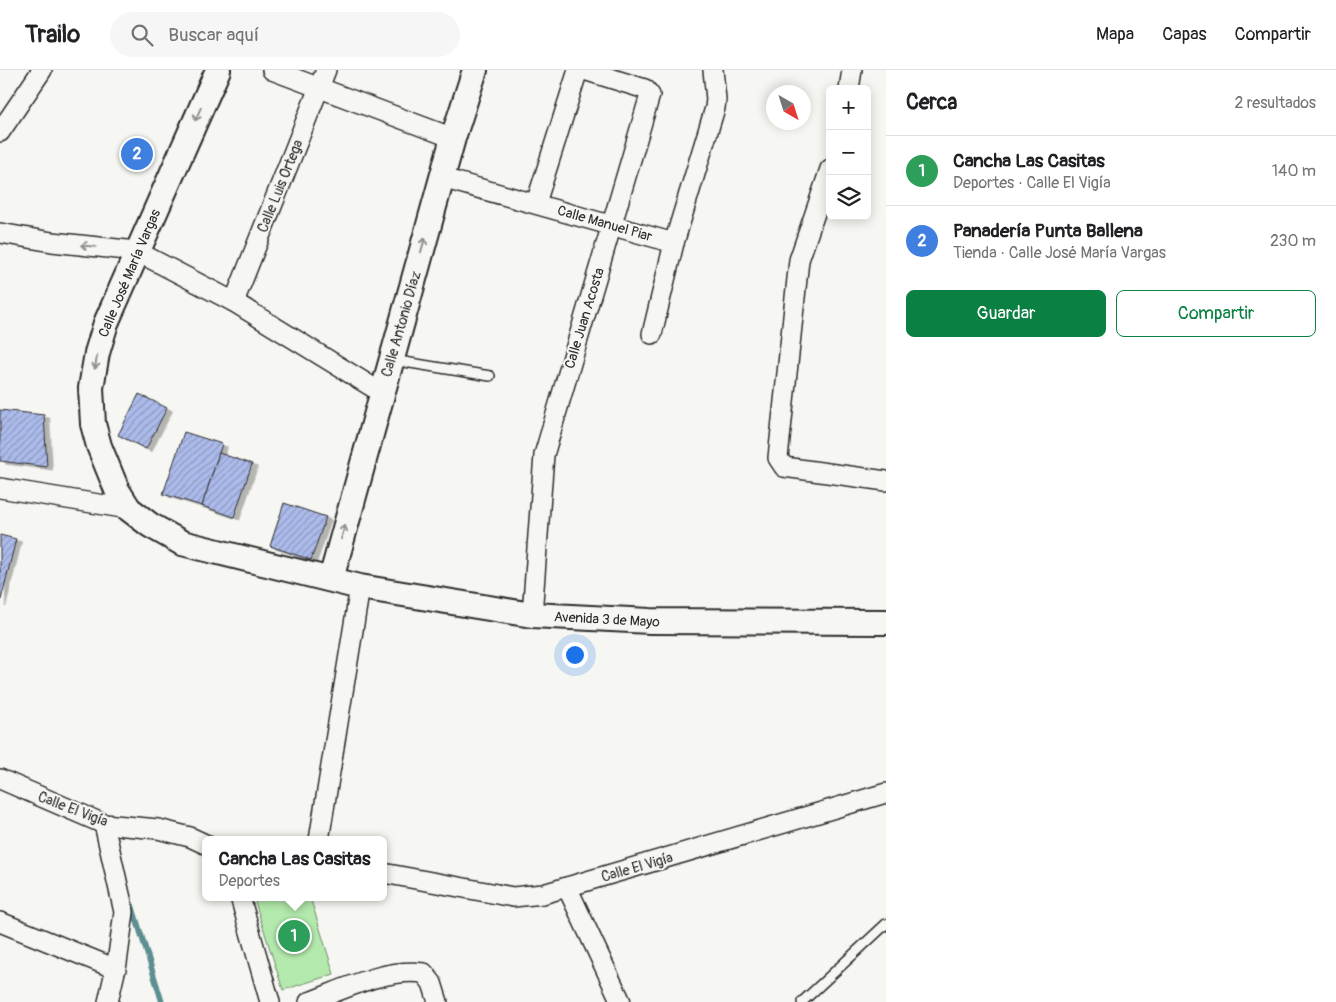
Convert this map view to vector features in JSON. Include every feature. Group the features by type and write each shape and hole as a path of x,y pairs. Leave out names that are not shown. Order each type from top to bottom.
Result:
{"street":[{"path":"0,132 42,70"},
{"name":"Calle José María Vargas","path":"129,510 117,490 99,446 93,424 91,388 97,353 106,323 136,251 218,70"},
{"path":"272,70 453,138"},
{"name":"Calle Luis Ortega","path":"234,302 326,70"},
{"name":"Calle Antonio Díaz","path":"330,579 453,138 476,70"},
{"path":"536,204 578,70"},
{"name":"Calle Juan Acosta","path":"532,615 544,455 650,96 645,89 584,70"},
{"path":"652,334 674,243 715,108 713,70"},
{"path":"850,85 852,70"},
{"path":"828,175 799,260 778,458 784,467 886,481"},
{"name":"Calle Manuel Piar","path":"442,178 613,224 674,243"},
{"path":"0,233 52,242 136,251 234,302 382,393"},
{"path":"0,488 129,510"},
{"name":"Avenida 3 de Mayo","path":"129,510 150,525 182,543 360,587 532,615 650,621 886,622"},
{"path":"320,836 360,587"},
{"name":"Calle El Vigía","path":"0,779 104,824 158,829 190,836 202,842"},
{"name":"Calle El Vigía","path":"387,874 513,896 543,894 886,793"},
{"path":"104,824 124,912 116,969 108,1002"},
{"path":"567,887 621,1002"},
{"path":"241,901 270,1002"},
{"path":"0,922 116,969"},
{"path":"309,1002 382,976 410,971 424,973 432,983 438,1002"}],"lane":[{"path":"391,360 490,376"},
{"path":"802,1002 886,924"}],"green space":[{"path":"255,901 311,901 334,974 283,990"}],"building":[{"path":"139,394 167,408 146,449 118,435"},
{"path":"0,410 44,415 47,467 0,461"},
{"path":"184,432 222,444 202,506 163,494"},
{"path":"219,453 252,464 234,517 202,506"},
{"path":"284,503 326,517 311,560 270,546"},
{"path":"0,535 16,539 0,604"}],"waterway":[{"path":"132,905 162,1002"}],"place":[{"name":"Panadería Punta Ballena","path":"137,154"},
{"name":"Cancha Las Casitas","path":"294,936"}]}
